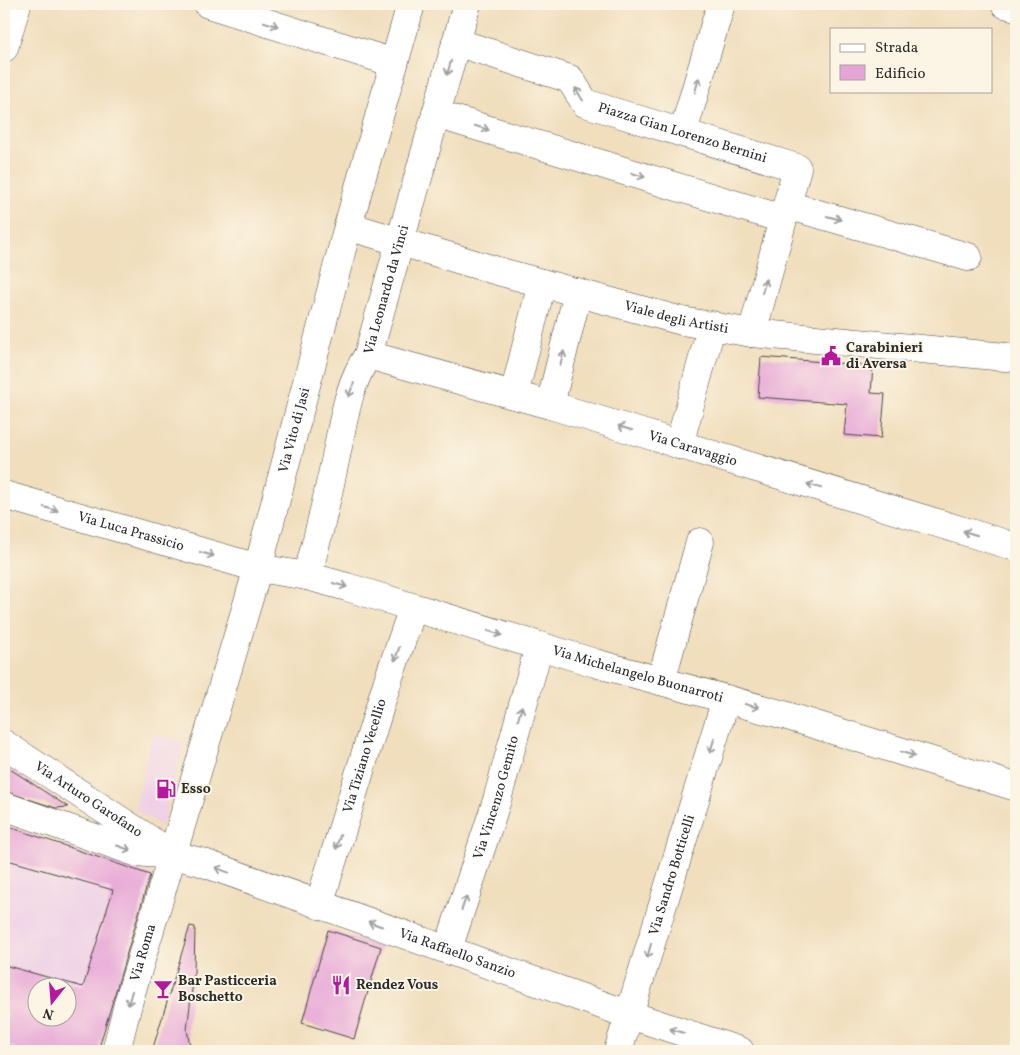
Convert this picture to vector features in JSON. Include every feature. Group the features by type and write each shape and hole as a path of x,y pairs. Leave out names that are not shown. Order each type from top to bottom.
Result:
{"street":[{"path":"4,48 17,4"},
{"path":"208,4 394,63"},
{"name":"Via Vito di Jasi","path":"173,855 258,568 348,226 411,4"},
{"name":"Via Leonardo da Vinci","path":"307,576 320,530 348,398 361,365 368,355 467,4"},
{"path":"683,132 721,4"},
{"path":"1005,4 1016,7"},
{"name":"Piazza Gian Lorenzo Bernini","path":"456,42 570,79 585,103 797,168 752,333"},
{"path":"436,114 785,212 968,257"},
{"name":"Viale degli Artisti","path":"348,226 542,283 682,321 752,333 1016,358"},
{"path":"514,395 542,283"},
{"path":"550,405 578,292"},
{"path":"679,445 712,325"},
{"name":"Via Caravaggio","path":"368,355 550,405 1016,547"},
{"name":"Via Luca Prassicio","path":"4,495 258,568"},
{"path":"661,681 700,542"},
{"name":"Via Michelangelo Buonarroti","path":"258,568 307,576 539,646 726,699 1016,787"},
{"name":"Via Tiziano Vecellio","path":"319,905 385,689 413,608"},
{"name":"Via Vincenzo Gemito","path":"448,949 497,800 539,646"},
{"name":"Via Sandro Botticelli","path":"618,1051 726,699"},
{"name":"Via Arturo Garofano","path":"4,744 173,855"},
{"path":"78,832 94,803"},
{"path":"4,806 135,852 173,855"},
{"name":"Via Raffaello Sanzio","path":"173,855 201,862 630,1015 740,1051"},
{"name":"Via Roma","path":"116,1051 129,1000 173,855"}],"shaded area":[{"path":"153,734 184,741 162,826 135,810"},
{"path":"4,825 153,876 98,1051 4,1051"}],"building":[{"path":"761,357 873,366 871,393 885,394 881,438 844,435 847,404 758,397"},
{"path":"4,765 68,807 56,808 4,791"},
{"path":"4,825 150,875 98,1051 16,1051 17,1048 4,1044 4,965 51,978 28,978 28,1028 78,1028 78,986 83,987 113,890 4,859"},
{"path":"190,926 195,927 194,973 187,1030 191,1051 152,1051"},
{"name":"Rendez Vous","path":"328,930 381,947 354,1039 302,1023"}],"place":[{"name":"Carabinieri di Aversa","path":"831,356"},
{"name":"Esso","path":"166,789"},
{"name":"Rendez Vous","path":"341,985"},
{"name":"Bar Pasticceria Boschetto","path":"163,989"}]}
